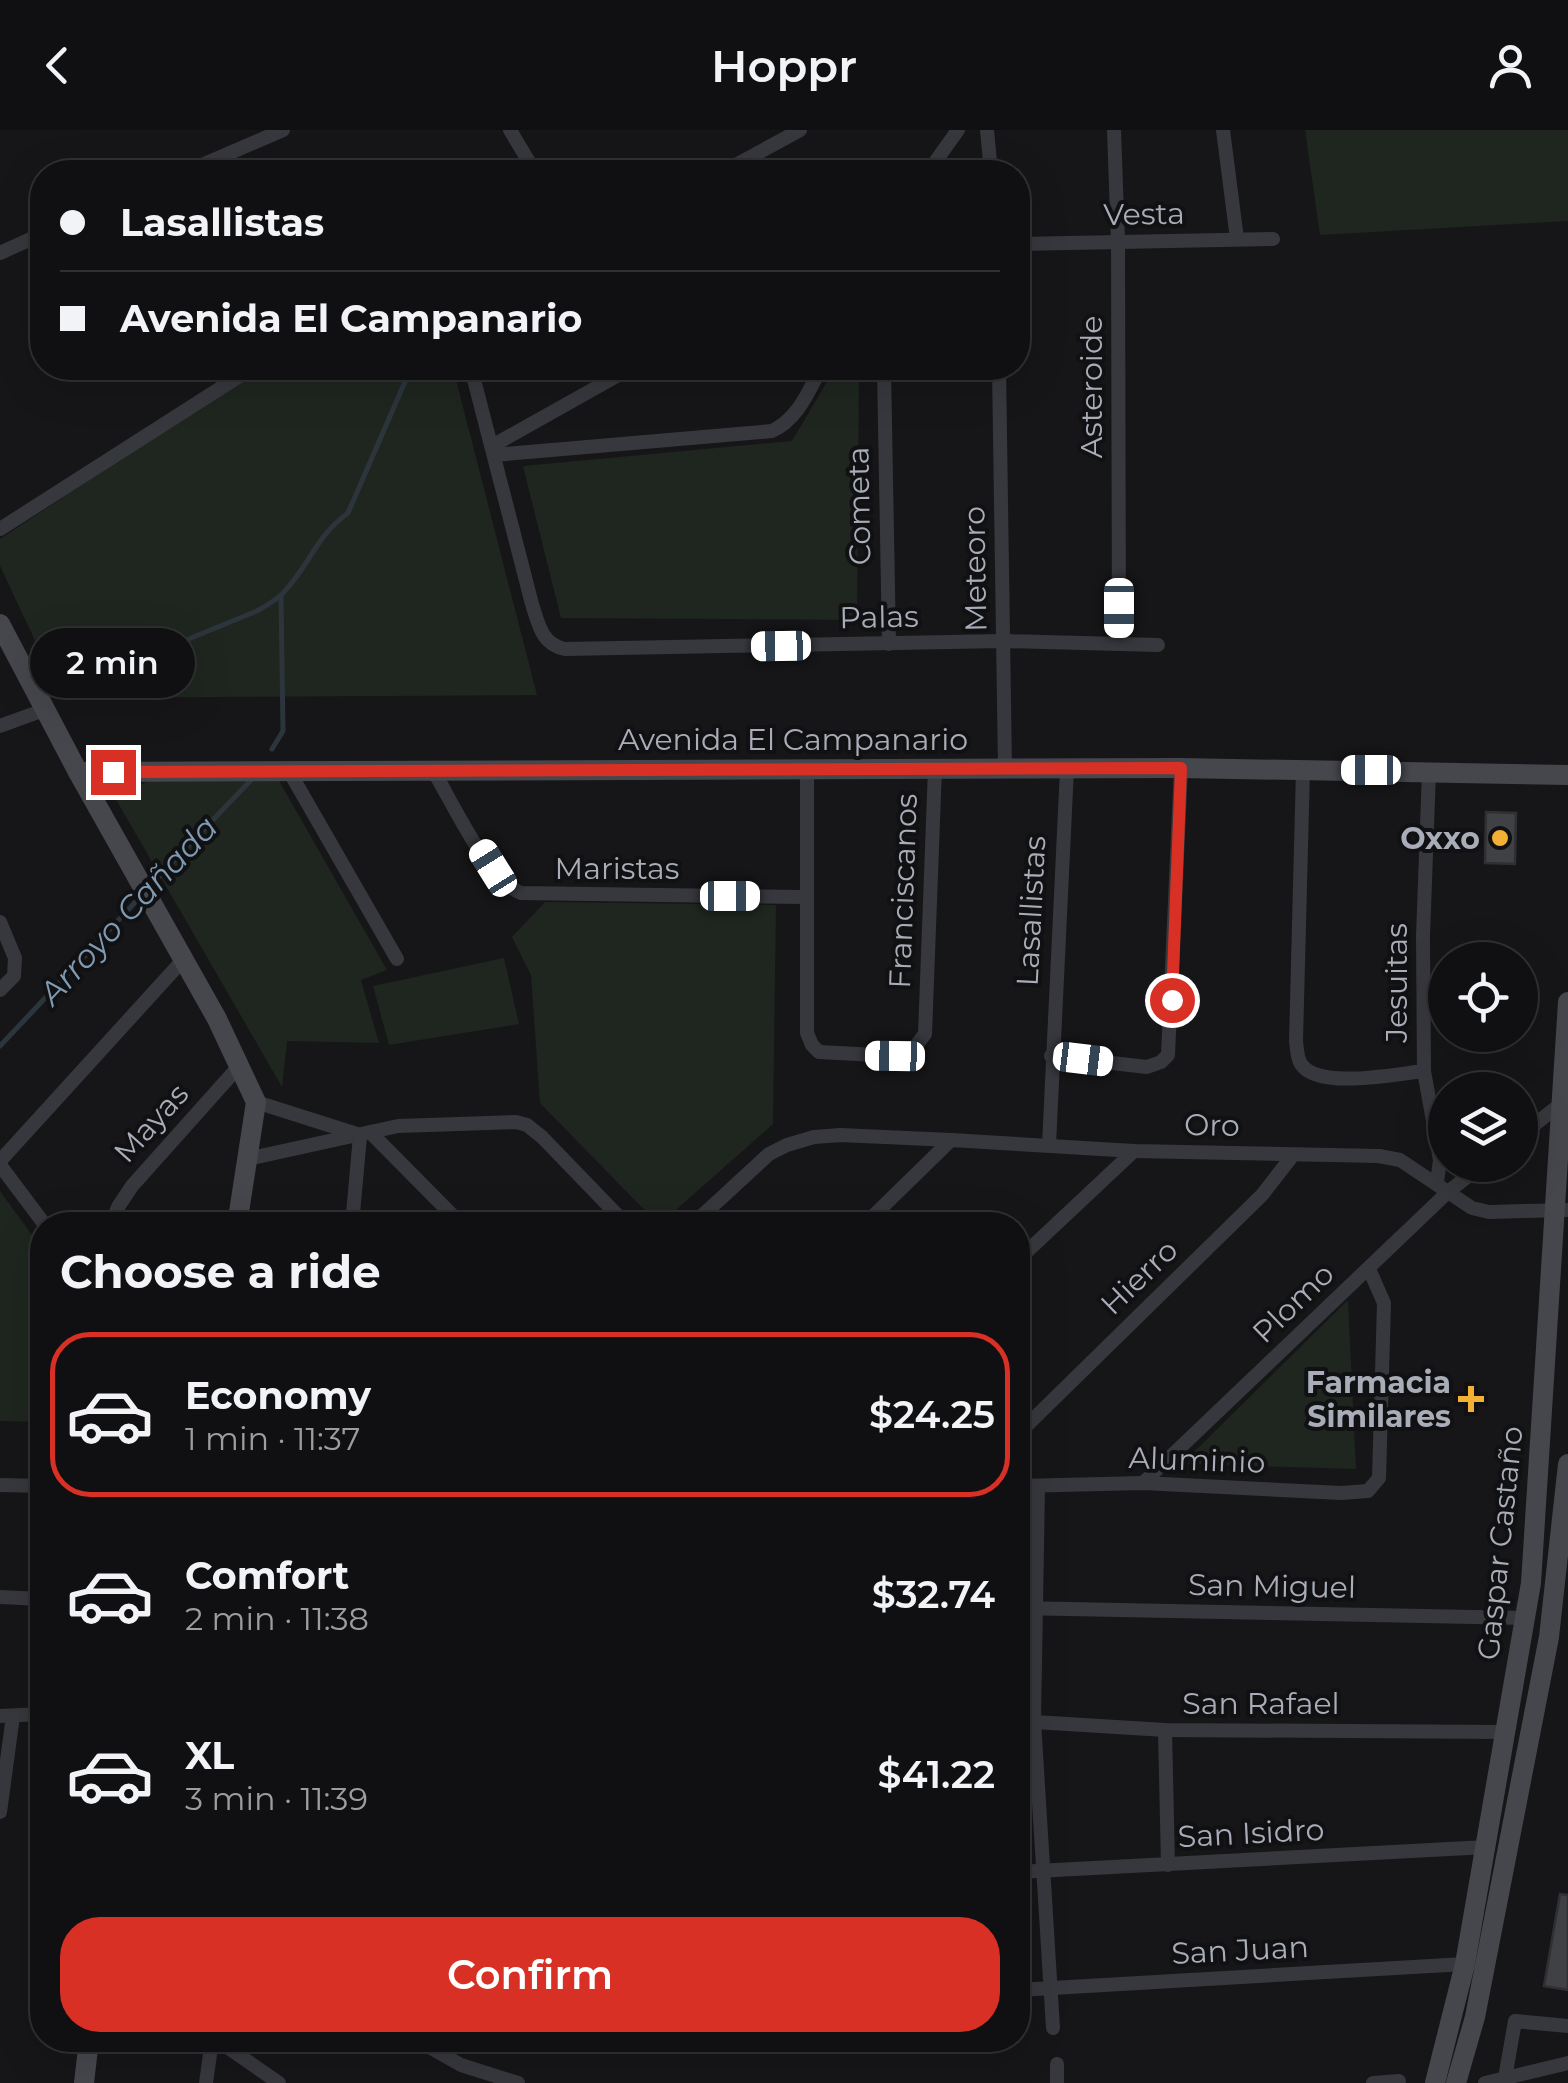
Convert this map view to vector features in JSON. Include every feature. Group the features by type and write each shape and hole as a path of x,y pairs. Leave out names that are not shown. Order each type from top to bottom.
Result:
{"street":[{"path":"214,160 283,130"},
{"path":"510,130 529,160"},
{"path":"745,160 800,130"},
{"path":"937,160 958,130"},
{"path":"986,130 990,160"},
{"name":"Asteroide","path":"1114,130 1120,643"},
{"path":"1223,130 1237,239"},
{"path":"0,252 30,239"},
{"name":"Vesta","path":"1030,244 1273,239"},
{"path":"0,528 233,380"},
{"path":"474,380 493,450"},
{"path":"493,450 612,380"},
{"path":"493,450 772,430 794,415 813,380"},
{"name":"Cometa","path":"884,380 888,644"},
{"name":"Meteoro","path":"1000,380 1005,769"},
{"name":"Palas","path":"493,450 532,604 544,639 552,646 565,649 1003,642 1158,645"},
{"path":"0,624 241,1064 256,1102 239,1212"},
{"path":"0,726 44,710"},
{"name":"Franciscanos","path":"807,769 805,1020 812,1046 832,1054 895,1056 911,1052 925,1034 935,768"},
{"path":"1051,1056 1147,1066 1168,1055 1181,768"},
{"name":"Avenida El Campanario","path":"78,772 1181,768 1568,775"},
{"name":"Lasallistas","path":"1049,1145 1066,769"},
{"name":"Jesuitas","path":"1303,769 1296,1042 1300,1064 1310,1074 1342,1079 1424,1072 1423,936 1430,772"},
{"path":"289,771 397,959"},
{"name":"Maristas","path":"434,772 493,868 508,888 521,893 805,896"},
{"path":"0,922 15,958 14,976 0,990"},
{"path":"36,1212 0,1163 183,960"},
{"name":"Gaspar Castaño","path":"1436,2083 1465,1964 1532,1582 1561,1210 1568,1002"},
{"name":"Mayas","path":"116,1212 132,1186 241,1064"},
{"path":"1424,1072 1442,1187"},
{"path":"256,1102 365,1134 448,1212"},
{"path":"1538,1122 1562,1103"},
{"path":"247,1160 410,1125 498,1121 527,1125 614,1212"},
{"path":"354,1212 365,1134"},
{"name":"Oro","path":"706,1212 769,1154 787,1144 840,1135 1134,1151 1354,1154 1400,1160 1461,1202 1488,1212 1561,1210"},
{"path":"877,1212 951,1140"},
{"path":"1030,1249 1134,1151"},
{"name":"Hierro","path":"1030,1422 1262,1194 1293,1155"},
{"name":"Plomo","path":"1143,1484 1369,1268 1442,1187 1451,1182"},
{"name":"Aluminio","path":"1030,1487 1143,1484 1341,1493 1374,1487 1379,1478 1384,1303 1369,1268"},
{"name":"Gaspar Castaño","path":"1456,2083 1475,2016 1549,1637 1568,1464"},
{"path":"0,1485 30,1486"},
{"path":"1038,1487 1034,1721 1054,2028"},
{"path":"0,1597 30,1598"},
{"name":"San Miguel","path":"1030,1608 1526,1618"},
{"path":"0,1812 6,1716"},
{"name":"San Rafael","path":"1030,1721 1165,1730 1505,1732"},
{"path":"1165,1730 1168,1865"},
{"name":"San Isidro","path":"1030,1871 1487,1847"},
{"name":"San Juan","path":"1030,1989 1465,1964"},
{"path":"1505,2078 1515,2021 1568,2026"},
{"path":"84,2083 88,2052"},
{"path":"206,2083 212,2052"},
{"path":"232,2052 279,2083"},
{"path":"438,2052 461,2065 518,2083"},
{"path":"1485,2083 1568,2063"},
{"path":"1056,2064 1057,2083"},
{"path":"1373,2083 1400,2081"}],"shaded area":[{"path":"1305,130 1568,130 1568,221 1320,235"},
{"path":"241,380 456,380 537,695 62,698 0,566 0,539"},
{"path":"828,380 859,380 857,620 561,618 523,466 792,441"},
{"path":"158,777 278,779 387,970 361,980 379,1043 287,1041 282,1087 114,796"},
{"path":"545,902 776,905 773,1124 674,1212 646,1212 540,1103 531,975 512,937"},
{"path":"504,958 519,1024 389,1045 373,986"},
{"path":"0,1191 30,1232 30,1422 0,1421"},
{"path":"1348,1300 1356,1469 1188,1464 1192,1454"}],"building":[{"name":"Oxxo","path":"1486,812 1516,813 1515,864 1485,863"},
{"path":"1560,1894 1568,1895 1568,1990 1544,1986"}],"waterway":[{"name":"Arroyo Cañada","path":"64,690 257,611 280,596 328,532 348,513 406,380"},
{"name":"Arroyo Cañada","path":"272,749 283,731 281,596"},
{"name":"Arroyo Cañada","path":"149,887 252,779"},
{"name":"Arroyo Cañada","path":"0,1046 142,895"}],"place":[{"name":"Oxxo","path":"1500,838"},
{"name":"Farmacia Similares","path":"1471,1399"}],"route":[{"path":"113,772 1181,768 1172,1000"}]}
